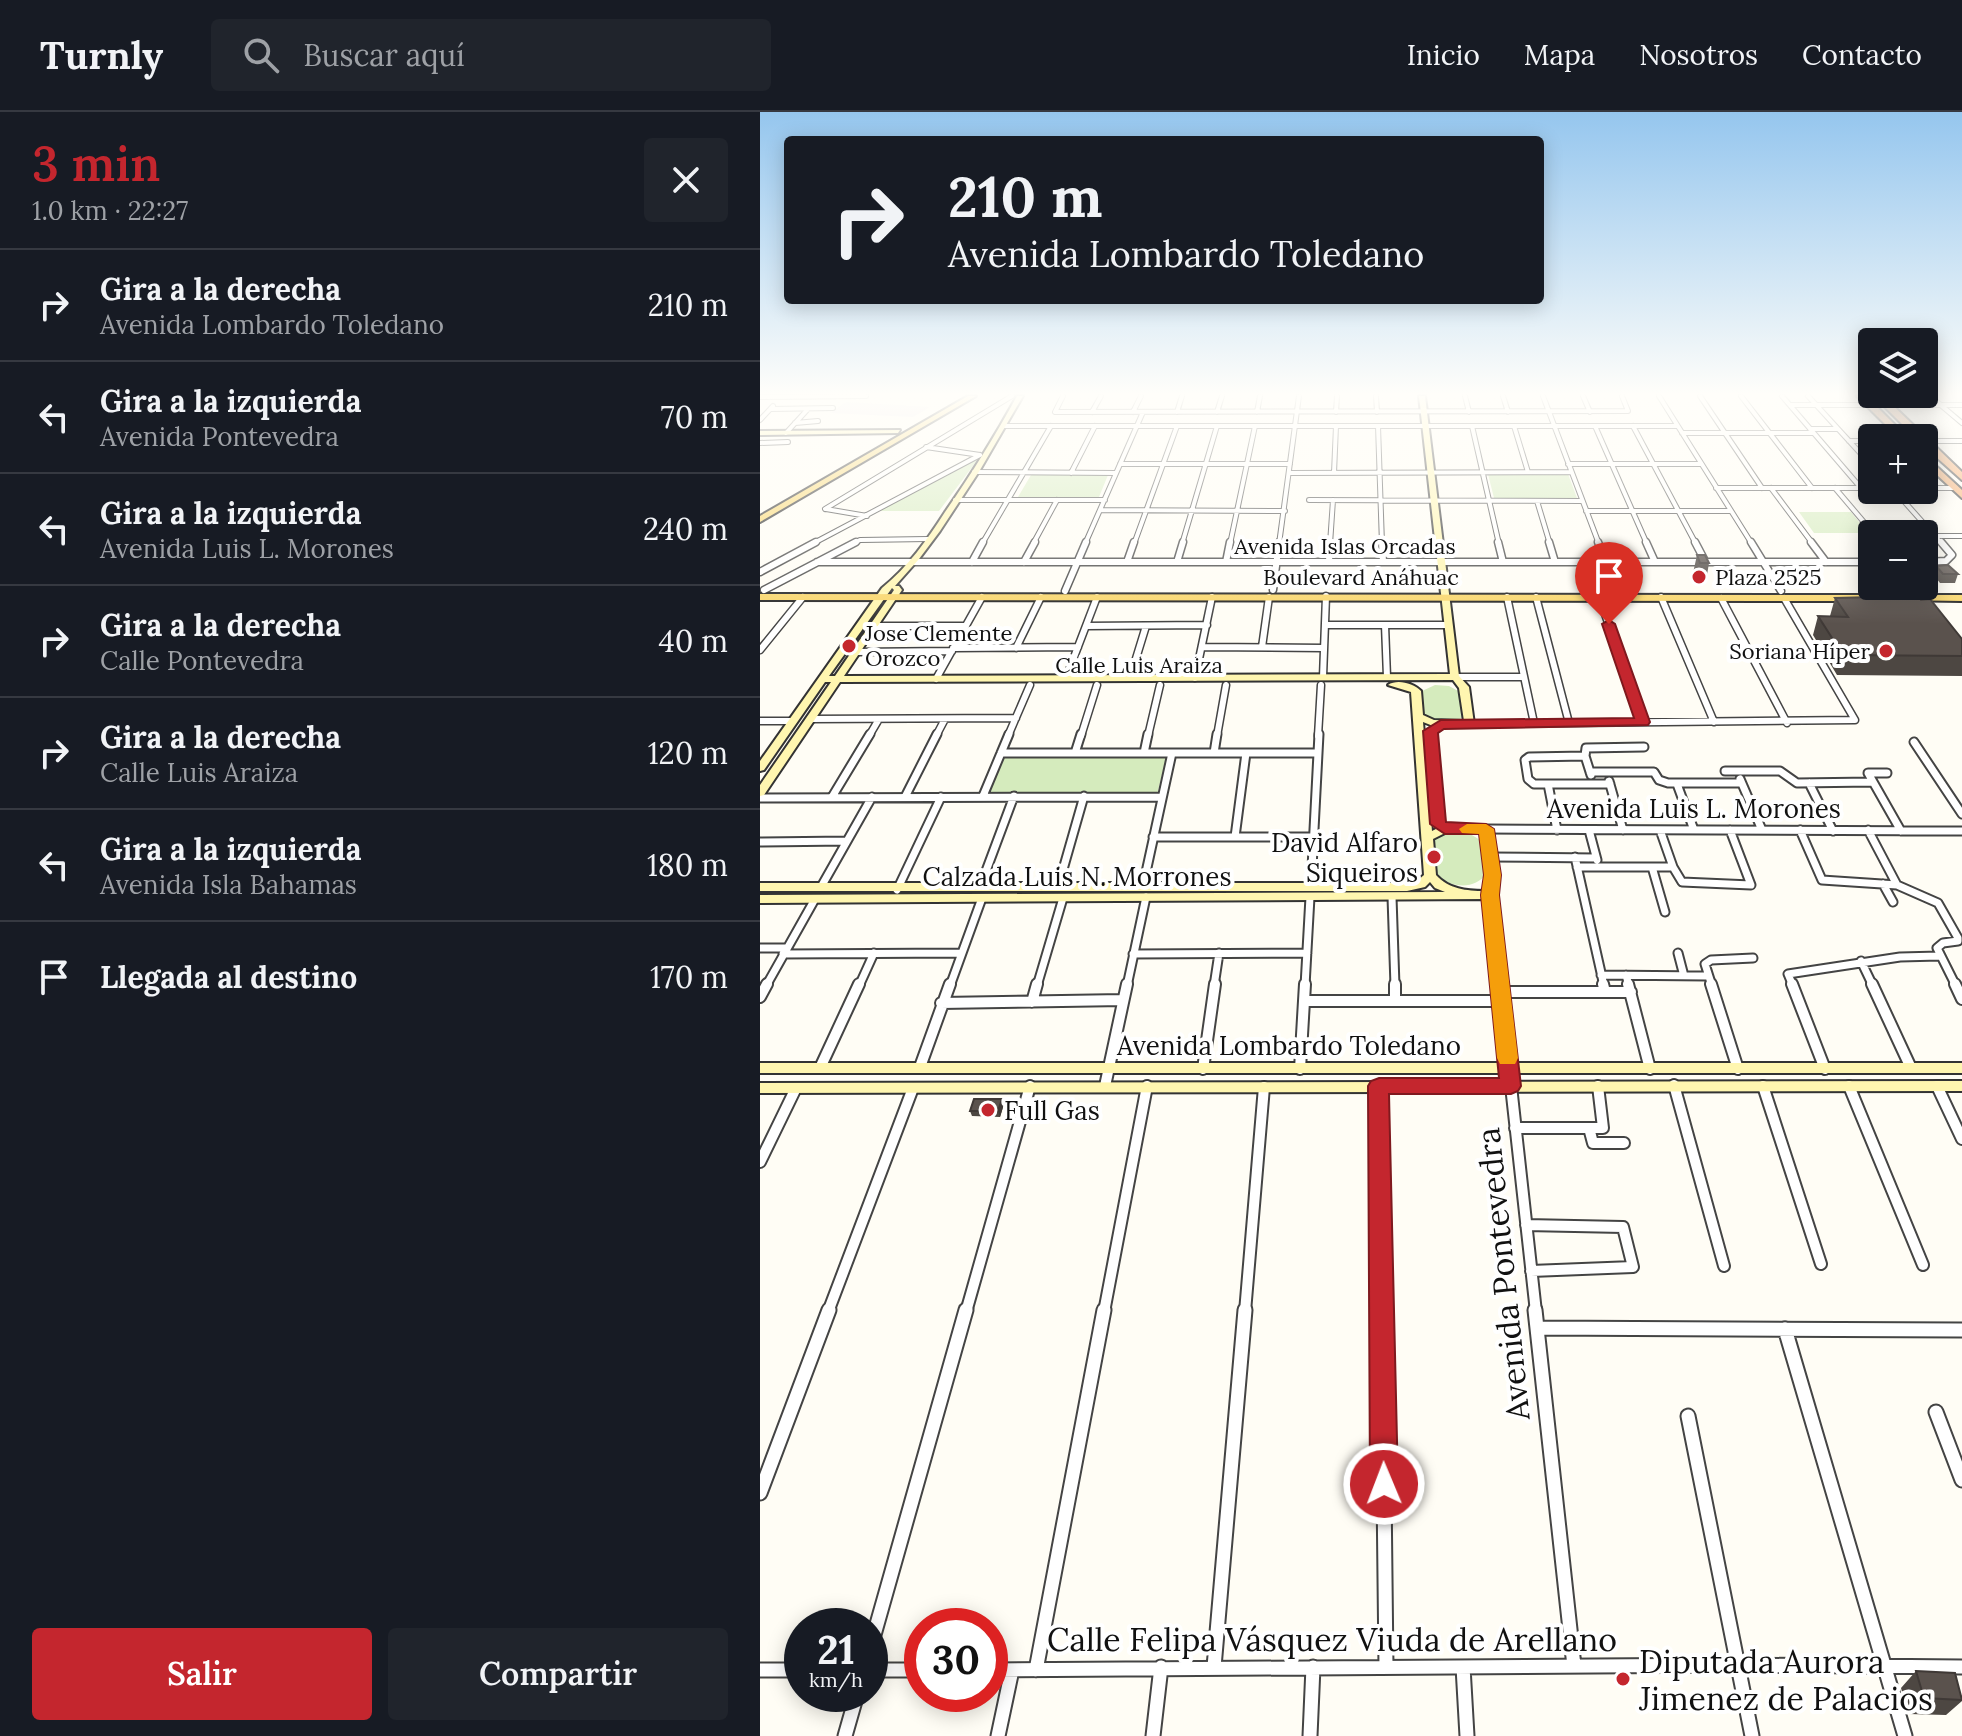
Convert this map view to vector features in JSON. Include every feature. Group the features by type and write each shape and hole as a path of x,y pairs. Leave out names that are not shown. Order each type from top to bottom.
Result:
{"highway":[{"path":"1939,472 1962,495"}],"main road":[{"path":"760,510 828,472"},
{"path":"760,519 842,472"},
{"name":"Boulevard Anáhuac","path":"761,592 1065,591 1721,598 1858,589"},
{"name":"Boulevard Anáhuac","path":"1938,590 1962,591"},
{"name":"Boulevard Anáhuac","path":"761,592 803,597 890,592 982,597 1212,597 1616,591 1962,598"}],"street":[{"path":"867,516 825,509 885,472"},
{"path":"760,572 952,472"},
{"path":"761,764 912,562 974,472 1116,473 1065,591"},
{"path":"1127,562 1161,472"},
{"path":"1177,562 1204,472"},
{"path":"1226,562 1246,472"},
{"path":"1262,647 1289,473 1571,472 1616,591"},
{"path":"1615,472 1655,562"},
{"path":"1658,472 1705,562"},
{"path":"1418,716 1441,725 1855,720 1783,594 1706,472"},
{"path":"1751,472 1762,488"},
{"path":"1800,472 1812,488"},
{"path":"972,562 1026,473"},
{"path":"1380,473 1383,562"},
{"path":"1432,473 1455,677 1464,687 1469,724"},
{"path":"1484,473 1503,562"},
{"path":"1716,488 1858,488"},
{"path":"1771,488 1826,562"},
{"path":"1835,488 1862,520"},
{"path":"1938,488 1954,488"},
{"path":"955,500 1105,500"},
{"path":"1024,562 1057,500"},
{"path":"1309,500 1582,501"},
{"path":"1329,562 1333,500"},
{"path":"1537,501 1555,562"},
{"path":"1907,504 1922,520"},
{"path":"1100,510 1285,511"},
{"path":"1586,511 1731,511"},
{"path":"1938,536 1962,536"},
{"path":"1938,537 1950,551 1951,558 1938,561"},
{"path":"761,592 860,540 928,539"},
{"name":"Avenida Islas Orcadas","path":"817,562 1858,562"},
{"path":"760,795 874,626 890,592"},
{"path":"1300,1069 1326,596"},
{"path":"760,650 803,597"},
{"path":"936,679 982,597"},
{"path":"1016,648 1041,597"},
{"path":"1066,678 1097,597"},
{"path":"1195,678 1212,597"},
{"path":"1507,597 1534,723"},
{"path":"1536,597 1569,723"},
{"path":"1599,597 1643,722"},
{"path":"1661,597 1714,722"},
{"path":"1721,598 1787,723"},
{"path":"1086,626 1207,625"},
{"path":"1325,625 1449,625"},
{"path":"1385,625 1387,677"},
{"path":"874,626 966,626"},
{"path":"1130,678 1146,626"},
{"path":"856,652 1078,647"},
{"path":"1202,647 1324,648"},
{"name":"Calle Luis Araiza","path":"1322,681 1387,677 1522,677"},
{"name":"Calle Luis Araiza","path":"820,682 1195,678 1397,685 1416,691 1455,677"},
{"name":"Calle Luis Araiza","path":"835,682 936,679 1030,685 1226,685 1286,681"},
{"path":"983,796 1030,685"},
{"path":"1075,753 1097,685"},
{"path":"1144,753 1160,685"},
{"path":"1214,753 1226,685"},
{"path":"1416,691 1430,876 1444,887 1474,896"},
{"path":"810,719 1016,718"},
{"path":"832,797 879,719"},
{"path":"905,797 945,719"},
{"path":"760,721 793,721"},
{"path":"1441,725 1430,733 1437,822 1445,829"},
{"path":"1914,742 1962,814"},
{"path":"1610,784 1529,781 1527,758 1644,747"},
{"path":"1585,752 1593,784"},
{"path":"1001,753 1318,753"},
{"path":"1105,1086 1172,753"},
{"path":"1235,837 1246,753"},
{"path":"1725,771 1776,771 1797,783 1872,782"},
{"path":"1736,771 1762,830"},
{"path":"1590,772 1654,772 1662,782 1677,784 1741,783"},
{"path":"1606,772 1623,830"},
{"path":"1887,773 1868,773 1901,831"},
{"path":"1809,783 1833,831"},
{"path":"1548,784 1557,830"},
{"path":"1677,784 1694,830"},
{"path":"1948,793 1962,793"},
{"path":"760,795 1161,797"},
{"path":"920,1067 1014,796"},
{"path":"1032,1002 1084,796"},
{"path":"760,997 872,797"},
{"path":"896,892 941,797"},
{"name":"Avenida Luis L. Morones","path":"1428,837 1445,829 1962,831"},
{"name":"Avenida Pontevedra","path":"1486,829 1493,875 1490,895 1574,1666"},
{"path":"1589,830 1597,862"},
{"path":"1660,830 1673,867 1682,882 1751,885 1730,830"},
{"path":"1800,830 1822,880 1897,885 1938,903 1958,941 1938,945 1939,956 1962,999"},
{"path":"1868,830 1897,885"},
{"path":"1153,837 1314,837"},
{"path":"760,842 847,841"},
{"path":"1491,857 1673,867"},
{"path":"1576,862 1605,992"},
{"path":"1652,867 1665,912"},
{"name":"Calzada Luis N. Morrones","path":"760,899 818,893 896,892 1311,892 1413,886 1430,876"},
{"path":"1883,884 1893,902"},
{"name":"Calzada Luis N. Morrones","path":"760,887 818,893"},
{"name":"Calzada Luis N. Morrones","path":"1311,892 1392,897 1490,895"},
{"path":"1392,897 1395,1001"},
{"path":"760,948 960,953"},
{"path":"820,1068 874,953"},
{"path":"1203,1069 1219,953"},
{"path":"1133,954 1307,953"},
{"path":"1678,953 1684,976"},
{"path":"1825,1069 1788,974 1837,969 1861,961 1939,956"},
{"path":"1738,1069 1705,964 1711,960 1753,958"},
{"path":"1861,961 1911,1068"},
{"path":"1601,975 1707,976"},
{"path":"1626,975 1650,1069"},
{"path":"1304,1001 1395,1001 1631,992"},
{"path":"941,1003 1123,1000"},
{"name":"Avenida Lombardo Toledano","path":"760,1068 1962,1068"},
{"path":"1795,1069 1801,1086"},
{"path":"1674,1085 1724,1266"},
{"path":"882,1608 1030,1086"},
{"path":"1036,1670 1147,1086"},
{"path":"1379,1086 1386,1667"},
{"path":"1515,1128 1604,1126 1598,1086"},
{"path":"1763,1086 1821,1264"},
{"path":"1849,1086 1923,1265"},
{"path":"1937,1086 1962,1139"},
{"name":"Avenida Lombardo Toledano","path":"760,1088 1962,1086"},
{"path":"1214,1667 1264,1087"},
{"path":"760,1162 796,1088"},
{"path":"760,1493 913,1088"},
{"path":"1589,1128 1593,1143 1624,1143"},
{"path":"1526,1225 1623,1227 1633,1267 1531,1271"},
{"path":"1537,1328 1962,1330"},
{"path":"1785,1329 1905,1736"},
{"path":"1936,1412 1962,1480"},
{"path":"1688,1416 1752,1736"},
{"name":"Calle Felipa Vásquez Viuda de Arellano","path":"1008,1670 1737,1665 1962,1667"},
{"path":"1153,1736 1161,1667"},
{"path":"1310,1736 1313,1667"},
{"path":"1463,1667 1467,1736"},
{"path":"760,1670 784,1670"},
{"path":"998,1736 1012,1670"},
{"path":"845,1736 852,1712"}],"green space":[{"path":"952,472 969,472 939,511 877,511"},
{"path":"1488,474 1568,474 1577,498 1494,498"},
{"path":"1031,475 1108,475 1099,497 1018,497"},
{"path":"1799,512 1851,512 1858,521 1858,533 1814,533"},
{"path":"1435,685 1449,686 1460,692 1465,715 1449,723 1421,714 1420,692"},
{"path":"1003,756 1166,758 1157,795 987,796"},
{"path":"1465,831 1482,841 1487,873 1476,883 1455,885 1435,876 1433,839 1444,832"}],"building":[{"path":"1697,555 1705,555 1709,563 1700,563"},
{"path":"1948,565 1958,574 1943,574 1938,566"},
{"path":"1835,598 1931,600 1962,639 1962,656 1843,655 1818,616 1848,617"},
{"path":"974,1099 1002,1099 998,1111 970,1111"},
{"path":"1916,1671 1955,1673 1962,1700 1924,1698"}],"slow traffic":[{"path":"1467,829 1486,829 1493,875 1490,895 1508,1058"}],"place":[{"name":"Plaza 2525","path":"1699,577"},
{"name":"Jose Clemente Orozco","path":"849,646"},
{"name":"Soriana Híper","path":"1886,651"},
{"name":"David Alfaro Siqueiros","path":"1434,857"},
{"name":"Full Gas","path":"988,1110"},
{"name":"Diputada Aurora Jimenez de Palacios","path":"1623,1679"}],"route":[{"path":"1384,1484 1379,1086 1511,1086 1490,895 1493,875 1486,829 1445,829 1438,824 1430,731 1441,725 1643,722 1609,624"}]}
